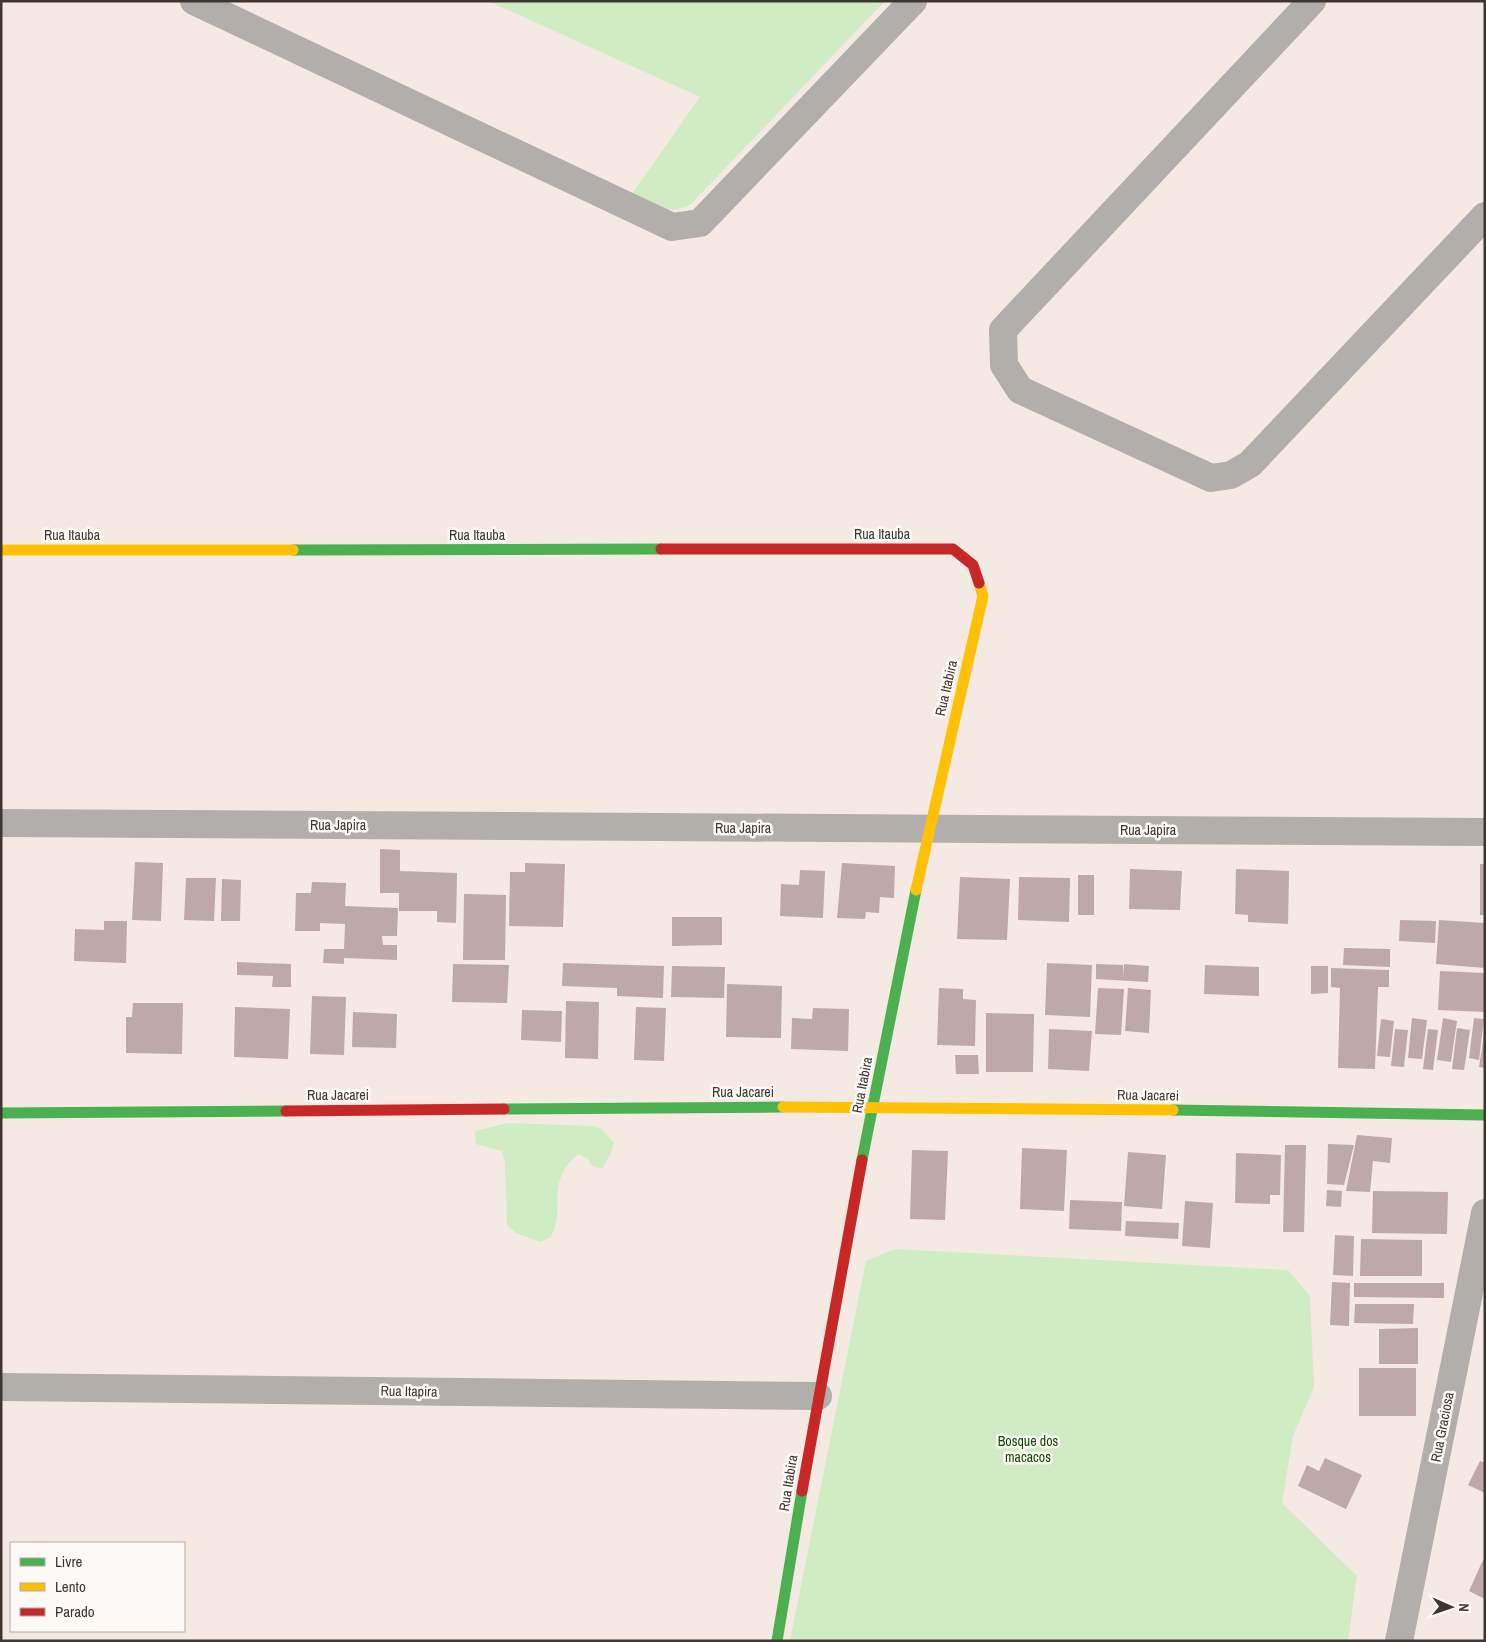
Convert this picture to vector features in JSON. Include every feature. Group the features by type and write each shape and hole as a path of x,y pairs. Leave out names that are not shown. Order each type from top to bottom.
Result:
{"street":[{"path":"194,1 672,228 700,223 913,1"},
{"path":"1312,1 1003,330 1004,365 1020,390 1211,478 1231,475 1250,464 1485,216"},
{"name":"Rua Itauba","path":"1,550 952,549"},
{"name":"Rua Itabira","path":"777,1641 818,1396 872,1106 928,829 983,596 973,565 952,549"},
{"name":"Rua Japira","path":"1,823 1485,832"},
{"name":"Rua Jacarei","path":"1,1112 872,1106 1485,1115"},
{"name":"Rua Graciosa","path":"1399,1641 1485,1214"},
{"name":"Rua Itapira","path":"1,1387 818,1396"}],"green space":[{"path":"488,1 885,1 690,205 666,210 629,198 700,97"},
{"path":"508,1123 593,1126 602,1129 614,1143 602,1169 592,1166 588,1159 578,1154 568,1165 559,1185 557,1215 551,1237 540,1242 516,1233 507,1225 505,1163 502,1151 476,1144 475,1131"},
{"name":"Bosque dos macacos","path":"895,1249 1288,1270 1310,1296 1314,1387 1293,1436 1282,1503 1357,1576 1348,1641 790,1641 866,1261"}],"building":[{"path":"380,849 400,850 400,871 457,873 456,923 437,922 437,911 399,911 399,893 380,893"},
{"path":"135,862 163,863 161,921 132,920"},
{"path":"525,863 565,864 563,927 509,926 510,872 525,872"},
{"path":"842,863 895,866 894,898 880,897 879,913 866,912 865,919 837,918"},
{"path":"1480,864 1485,864 1485,915 1480,915"},
{"path":"1130,869 1182,871 1180,910 1129,909"},
{"path":"1236,869 1289,871 1288,924 1248,922 1248,915 1235,914"},
{"path":"800,870 825,871 823,918 780,916 781,884 799,885"},
{"path":"1078,875 1094,875 1094,915 1078,915"},
{"path":"960,877 1010,879 1007,940 957,939"},
{"path":"1019,877 1070,878 1069,922 1018,920"},
{"path":"186,878 216,878 214,921 184,920"},
{"path":"222,879 241,880 240,921 221,921"},
{"path":"312,882 346,883 345,906 398,908 397,936 382,936 383,945 397,945 397,960 344,958 344,964 323,963 324,949 344,949 345,924 320,923 320,931 295,931 296,893 311,893"},
{"path":"464,894 506,895 505,960 463,960"},
{"path":"672,917 722,917 722,945 672,946"},
{"path":"1400,920 1436,921 1435,943 1399,941"},
{"path":"1439,920 1485,923 1485,968 1436,964"},
{"path":"104,921 127,921 126,963 74,961 75,929 104,930"},
{"path":"1344,948 1390,949 1390,967 1343,965"},
{"path":"237,962 291,964 291,987 272,987 273,976 237,975"},
{"path":"563,963 664,966 663,998 617,996 617,988 562,986"},
{"path":"1047,963 1092,965 1090,1017 1045,1015"},
{"path":"453,964 509,965 507,1003 452,1002"},
{"path":"1096,964 1123,965 1123,978 1124,964 1149,966 1148,982 1096,979"},
{"path":"1205,965 1259,967 1259,996 1204,994"},
{"path":"672,966 725,967 724,998 671,997"},
{"path":"1311,966 1328,966 1328,993 1311,994"},
{"path":"1331,968 1389,970 1389,987 1378,987 1375,1069 1338,1068 1340,988 1331,987"},
{"path":"1440,971 1485,973 1485,1012 1438,1010"},
{"path":"727,984 782,986 781,1038 726,1037"},
{"path":"939,988 963,989 963,999 976,1000 975,1046 937,1045"},
{"path":"1098,988 1124,989 1121,1035 1095,1034"},
{"path":"1128,988 1151,990 1149,1033 1125,1031"},
{"path":"312,996 346,997 344,1055 310,1054"},
{"path":"566,1001 599,1002 598,1059 565,1058"},
{"path":"133,1003 183,1003 182,1054 126,1053 126,1017 132,1017"},
{"path":"235,1007 290,1009 288,1059 234,1057"},
{"path":"636,1007 666,1008 664,1061 634,1060"},
{"path":"813,1008 849,1009 848,1051 791,1049 792,1018 812,1019"},
{"path":"522,1010 562,1011 561,1042 521,1040"},
{"path":"353,1012 397,1014 396,1048 352,1047"},
{"path":"986,1013 1034,1014 1033,1072 986,1072"},
{"path":"1412,1018 1427,1020 1422,1059 1408,1058"},
{"path":"1443,1018 1457,1021 1451,1062 1437,1060"},
{"path":"1474,1018 1484,1019 1479,1060 1469,1058"},
{"path":"1381,1019 1394,1021 1390,1057 1377,1056"},
{"path":"1457,1028 1470,1030 1464,1070 1452,1069"},
{"path":"1049,1029 1092,1031 1089,1071 1048,1069"},
{"path":"1395,1029 1408,1030 1404,1067 1391,1066"},
{"path":"1428,1029 1438,1030 1433,1070 1423,1069"},
{"path":"1485,1035 1485,1068 1479,1067"},
{"path":"955,1055 978,1055 979,1074 956,1074"},
{"path":"1357,1135 1392,1138 1390,1163 1373,1161 1370,1192 1346,1191"},
{"path":"1328,1144 1354,1145 1344,1185 1327,1184"},
{"path":"1285,1145 1306,1145 1304,1232 1283,1232"},
{"path":"1022,1148 1067,1150 1064,1211 1020,1209"},
{"path":"912,1150 948,1151 945,1220 910,1219"},
{"path":"1128,1152 1166,1155 1162,1209 1124,1206"},
{"path":"1236,1153 1281,1155 1280,1195 1270,1195 1270,1204 1235,1203"},
{"path":"1327,1190 1342,1191 1341,1207 1326,1206"},
{"path":"1373,1191 1448,1192 1447,1234 1372,1233"},
{"path":"1070,1200 1122,1202 1121,1231 1069,1229"},
{"path":"1185,1201 1213,1203 1210,1248 1182,1246"},
{"path":"1126,1221 1179,1223 1178,1239 1125,1236"},
{"path":"1335,1235 1354,1236 1353,1276 1333,1275"},
{"path":"1361,1239 1422,1240 1422,1276 1360,1276"},
{"path":"1332,1282 1350,1283 1349,1326 1330,1325"},
{"path":"1354,1283 1444,1283 1444,1298 1354,1297"},
{"path":"1355,1304 1414,1304 1413,1324 1354,1323"},
{"path":"1418,1328 1418,1364 1379,1364 1379,1329"},
{"path":"1359,1368 1416,1368 1416,1416 1359,1416"},
{"path":"1325,1458 1362,1475 1346,1509 1298,1486 1307,1465 1319,1471"},
{"path":"1480,1461 1485,1463 1485,1493 1468,1485"},
{"path":"1483,1560 1485,1561 1485,1599 1469,1591"}],"traffic: fast":[{"path":"293,550 661,549"},
{"path":"862,1160 916,890"},
{"path":"504,1109 783,1107"},
{"path":"1173,1110 1485,1115"},
{"path":"1,1113 286,1111"},
{"path":"777,1641 802,1491"}],"traffic: slow":[{"path":"1,550 293,550"},
{"path":"916,890 983,596 979,583"},
{"path":"783,1107 1173,1110"}],"traffic: jam":[{"path":"661,549 953,549 973,565 979,583"},
{"path":"286,1111 504,1109"},
{"path":"802,1491 862,1160"}]}
